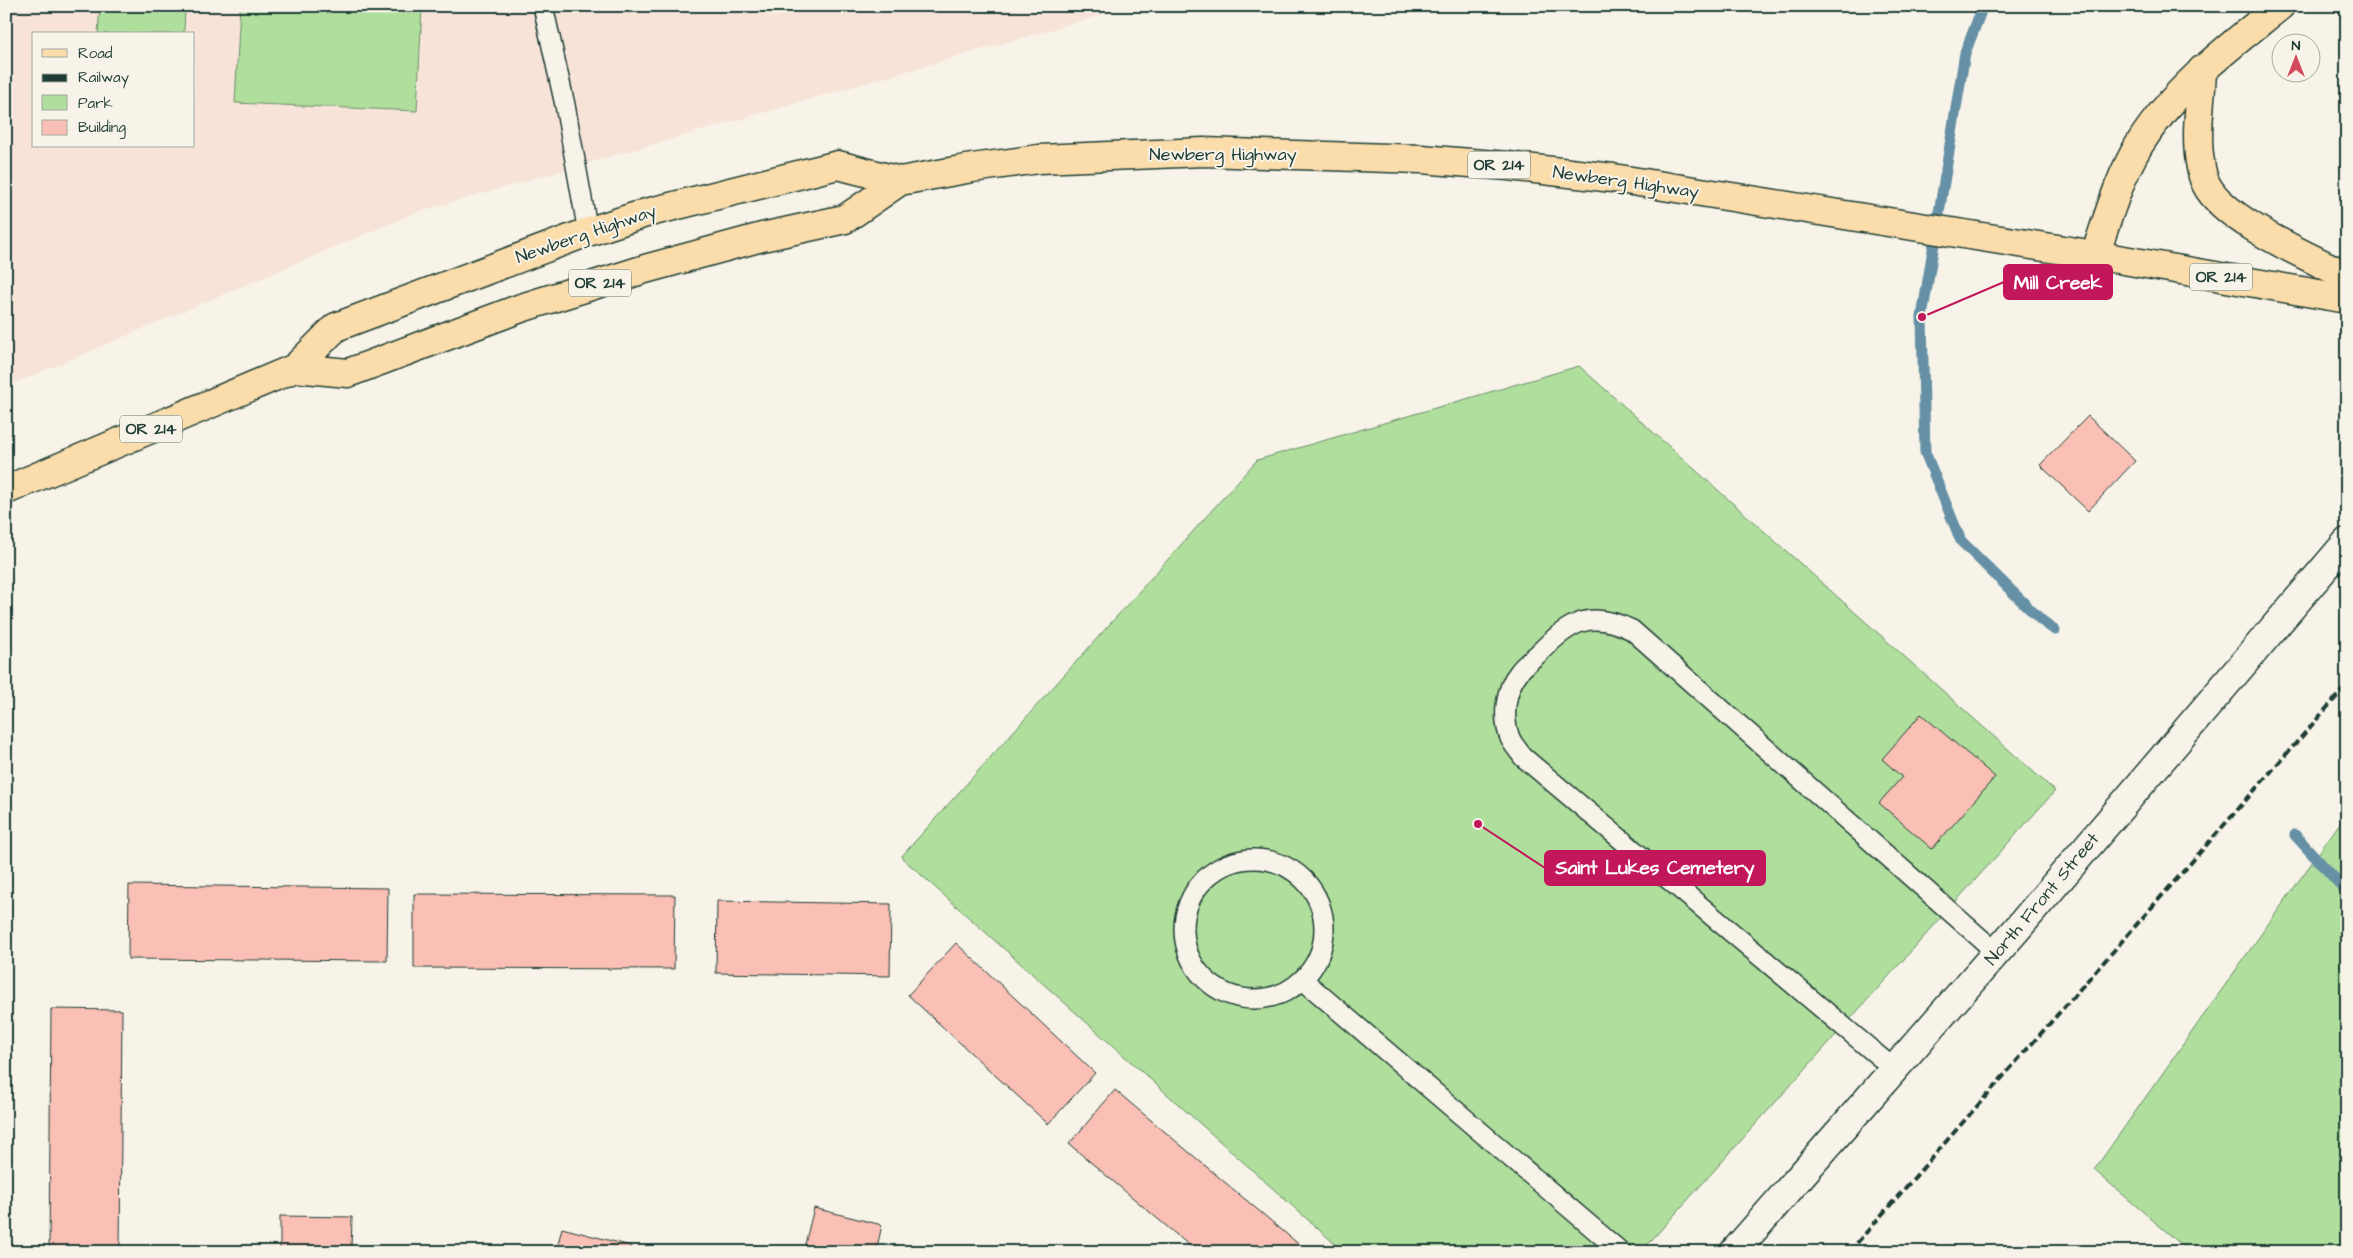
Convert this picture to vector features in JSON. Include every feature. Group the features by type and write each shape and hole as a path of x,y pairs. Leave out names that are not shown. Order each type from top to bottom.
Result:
{"main road":[{"path":"2095,254 2120,187 2138,146 2156,119 2202,70 2280,6"},
{"path":"2202,70 2198,141 2200,162 2206,185 2222,203 2245,221 2347,276"},
{"name":"Newberg Highway","path":"295,368 348,373 521,308 636,271 762,237 845,219 900,181 972,168 1039,159 1204,152 1420,159 1508,166 1613,178 2095,254 2347,299"},
{"name":"Newberg Highway","path":"6,490 295,368 336,327 588,232 646,213 838,165 900,181"},
{"name":"North Front Street","path":"1734,1252 1997,953 2347,542"}],"lane":[{"path":"543,6 565,105 588,232"},
{"path":"1894,1069 1523,757 1510,738 1506,716 1508,694 1518,673 1559,634 1576,623 1595,619 1614,621 1632,630 1997,953"},
{"path":"1264,859 1294,870 1305,881 1316,893 1325,923 1321,954 1304,980 1276,997 1245,1000 1215,989 1193,966 1183,936 1188,904 1205,878 1232,862 1264,859"},
{"path":"1304,980 1621,1252"}],"shaded area":[{"path":"6,6 1133,6 415,213 6,387"}],"green space":[{"path":"100,6 185,6 184,32 98,32"},
{"path":"240,6 422,6 417,111 235,103"},
{"path":"1579,366 2055,791 1641,1252 1344,1252 901,857 1257,460"},
{"path":"2347,813 2347,1252 2190,1252 2094,1170"}],"building":[{"path":"2088,416 2135,461 2088,511 2040,465"},
{"path":"1921,714 1995,777 1932,849 1879,803 1902,777 1882,759"},
{"path":"129,885 388,888 387,961 128,959"},
{"path":"414,894 675,895 674,969 414,968"},
{"path":"717,901 891,904 890,976 716,973"},
{"path":"956,943 1095,1073 1048,1124 908,995"},
{"path":"51,1009 122,1010 120,1252 49,1252"},
{"path":"1115,1090 1308,1252 1197,1252 1069,1144"},
{"path":"814,1208 882,1225 876,1252 803,1252"},
{"path":"280,1216 352,1217 351,1252 280,1252"},
{"path":"562,1228 631,1246 630,1252 556,1252"}],"waterway":[{"path":"1983,6 1965,53 1922,317 1925,452 1961,541 2041,620 2055,630"},
{"path":"2295,835 2347,892"}],"railway":[{"path":"1849,1252 2347,685"}],"place":[{"name":"Mill Creek","path":"1922,317"},
{"name":"Saint Lukes Cemetery","path":"1478,824"}]}
